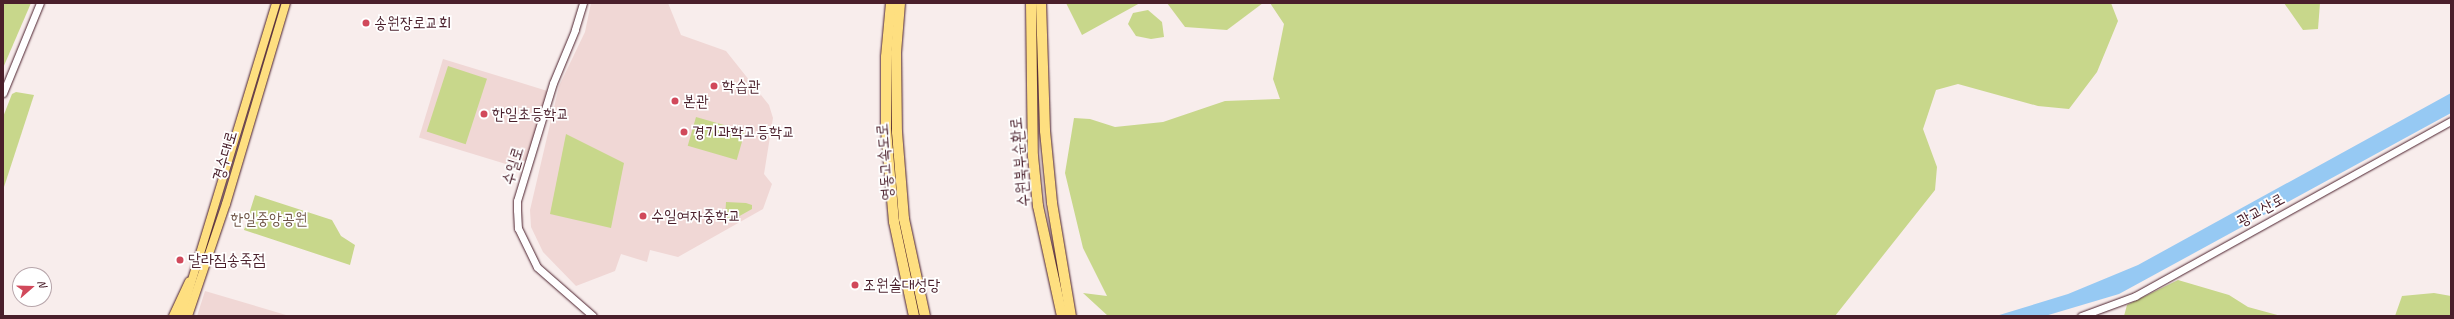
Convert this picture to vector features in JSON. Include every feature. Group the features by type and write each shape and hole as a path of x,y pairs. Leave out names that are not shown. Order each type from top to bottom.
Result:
{"highway":[{"name":"영동고속도로","path":"890,3 886,57 886,129 894,222 914,316"},
{"name":"영동고속도로","path":"900,3 896,53 897,132 904,219 925,316"},
{"name":"수원북부순환로","path":"1031,3 1030,29 1036,57 1052,203 1071,316"},
{"name":"수원북부순환로","path":"1041,3 1040,28 1036,57 1032,144 1038,206 1062,316"}],"main road":[{"name":"경수대로","path":"181,316 234,141 244,101 276,3"},
{"name":"경수대로","path":"188,316 203,274 286,3"},
{"path":"234,141 238,143 234,154 237,164"},
{"path":"173,316 178,301 197,266"},
{"path":"193,316 204,283 203,274"}],"street":[{"path":"3,93 40,3"},
{"name":"수일로","path":"583,3 575,30 552,83 517,200 517,210 518,228 537,266 593,316"},
{"name":"광교산로","path":"2081,316 2135,296 2451,121"}],"shaded area":[{"name":"경기과학고등학교","path":"591,3 668,3 681,35 726,51 769,105 773,118 764,174 772,184 763,209 678,257 650,250 647,262 621,254 615,271 576,286 543,252 531,227 530,210 559,86 585,32"},
{"name":"한일초등학교","path":"443,59 548,91 524,170 419,137"},
{"path":"205,291 286,315 286,316 197,316"}],"green space":[{"path":"3,3 31,3 3,68"},
{"path":"1066,3 1140,3 1082,35"},
{"path":"1167,3 1263,3 1227,30 1185,27"},
{"path":"1270,3 2111,3 2118,21 2097,72 2069,109 2038,106 1958,84 1936,90 1923,129 1937,167 1935,190 1835,316 1108,316 1083,293 1107,296 1083,248 1065,173 1074,118 1090,119 1115,127 1163,122 1225,101 1280,99 1273,79 1284,24"},
{"path":"2284,3 2320,3 2318,29 2303,30"},
{"path":"1148,10 1162,22 1164,37 1151,39 1136,36 1128,24 1133,13"},
{"path":"448,66 487,79 466,144 427,132"},
{"path":"16,92 34,95 4,187 3,117 12,94"},
{"path":"696,117 745,131 737,160 688,146"},
{"path":"566,134 624,163 611,228 550,214"},
{"name":"한일중앙공원","path":"255,195 332,220 341,236 355,245 350,265 244,230"},
{"path":"726,202 746,203 752,205 752,209 736,218 725,218"},
{"path":"2178,280 2229,295 2248,307 2281,316 2124,316 2127,305"},
{"path":"2434,293 2451,296 2451,316 2395,316 2402,296"}],"water":[{"path":"2451,93 2451,113 2119,294 2045,316 1996,316 2068,294 2138,265"}],"place":[{"name":"송원장로교회","path":"366,23"},
{"name":"학습관","path":"714,86"},
{"name":"본관","path":"675,101"},
{"name":"한일초등학교","path":"484,114"},
{"name":"경기과학고등학교","path":"684,132"},
{"name":"수일여자중학교","path":"643,216"},
{"name":"달라짐송죽점","path":"180,260"},
{"name":"조원솔대성당","path":"855,285"}]}
